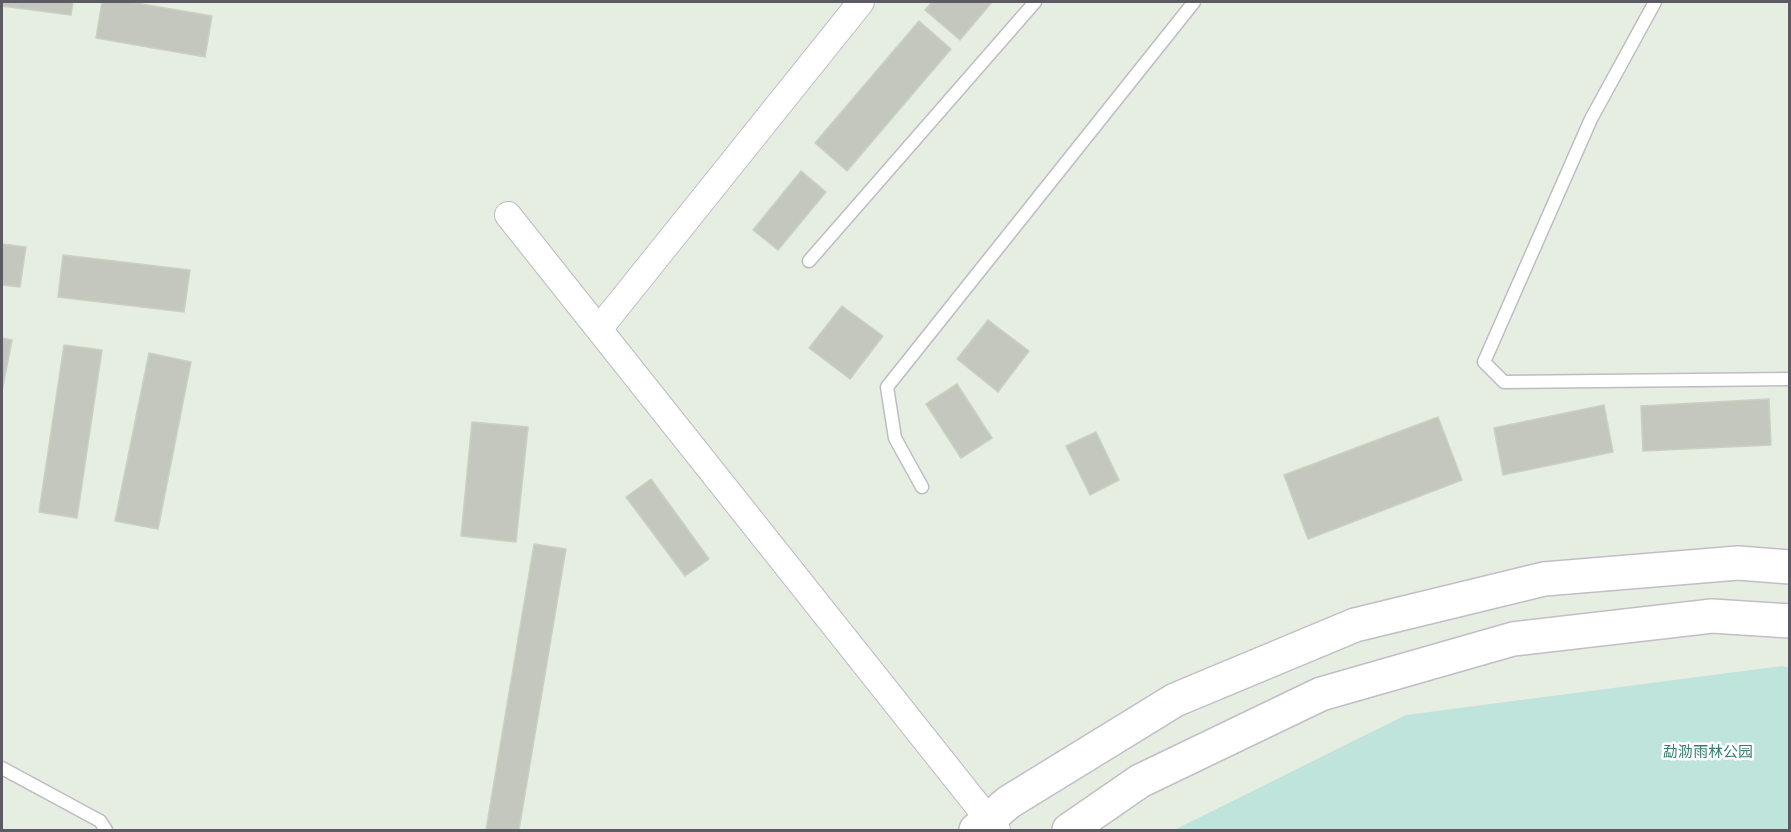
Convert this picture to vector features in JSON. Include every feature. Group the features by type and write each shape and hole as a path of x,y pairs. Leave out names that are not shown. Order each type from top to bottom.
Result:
{"main road":[{"path":"987,827 1009,802 1175,700 1355,625 1544,579 1738,563 1790,567"},
{"path":"1070,831 1140,781 1321,694 1514,639 1712,616 1790,621"}],"street":[{"path":"599,329 861,2"},
{"path":"508,215 987,827"}],"lane":[{"path":"809,261 1035,2"},
{"path":"922,487 895,438 887,387 1194,2"},
{"path":"1655,2 1591,119 1484,362 1504,382 1790,379"},
{"path":"2,768 100,821 106,831"}],"green space":[{"name":"勐泐雨林公园","path":"1782,666 1790,668 1789,830 1174,830 1406,715"}],"building":[{"path":"2,2 73,2 71,15 2,6"},
{"path":"102,2 130,2 212,16 205,57 96,38"},
{"path":"932,2 992,2 960,40 925,10"},
{"path":"919,21 951,49 847,171 815,143"},
{"path":"801,171 826,192 778,250 753,230"},
{"path":"2,244 26,247 20,287 2,285"},
{"path":"63,255 190,270 184,312 58,297"},
{"path":"842,306 883,336 850,379 809,348"},
{"path":"988,320 1029,351 998,392 957,359"},
{"path":"2,338 12,340 2,391"},
{"path":"64,345 102,350 77,518 39,512"},
{"path":"149,353 191,362 158,529 115,521"},
{"path":"957,384 992,438 961,458 926,404"},
{"path":"1769,399 1771,445 1643,451 1641,406"},
{"path":"1604,405 1613,452 1503,475 1494,428"},
{"path":"1438,417 1462,480 1308,539 1284,475"},
{"path":"472,422 528,427 516,542 461,536"},
{"path":"1096,432 1119,480 1090,495 1066,446"},
{"path":"651,479 709,559 685,576 626,497"},
{"path":"534,544 566,549 519,830 486,830"}]}
